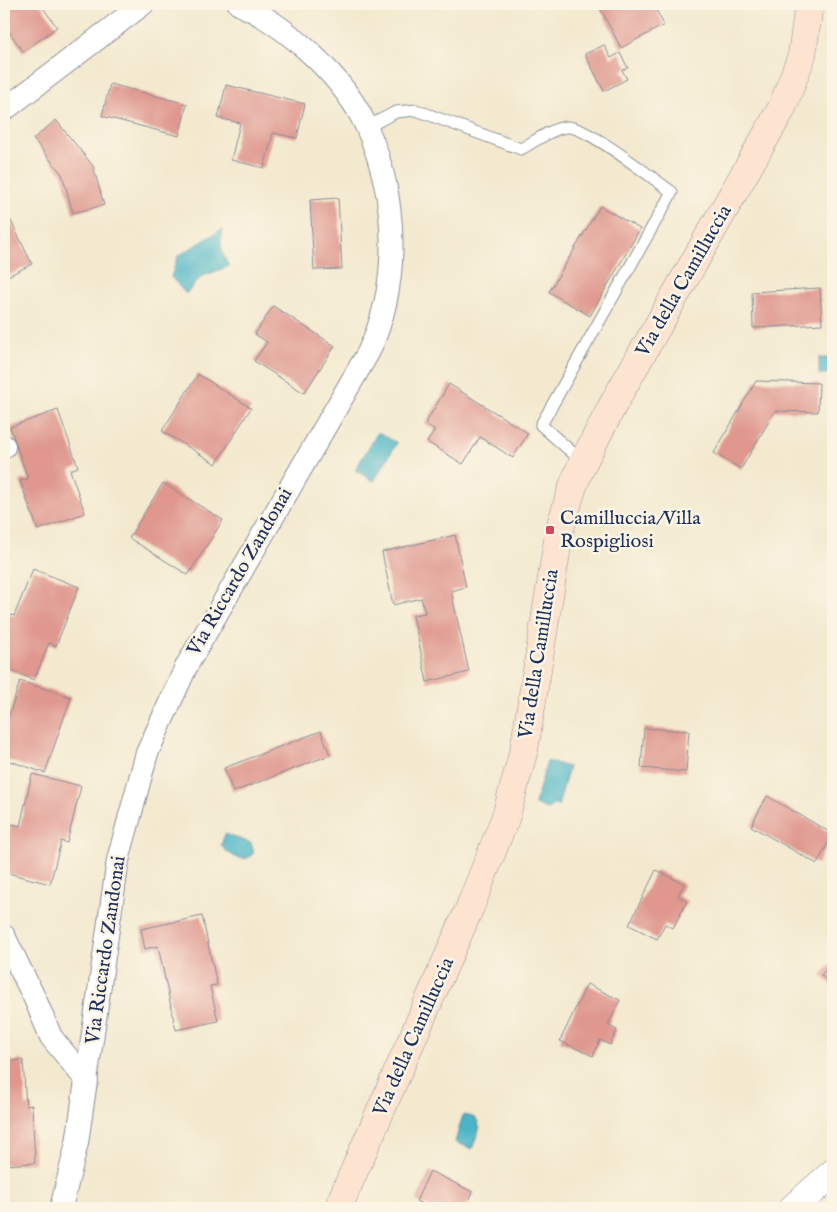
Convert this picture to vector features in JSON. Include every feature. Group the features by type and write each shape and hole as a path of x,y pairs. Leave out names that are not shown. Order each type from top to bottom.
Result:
{"main road":[{"name":"Via della Camilluccia","path":"338,1208 467,916 506,816 524,750 560,528 583,462 616,399 782,108 802,55 809,4"}],"street":[{"path":"4,110 143,4"},
{"name":"Via Riccardo Zandonai","path":"61,1208 72,1167 87,1081 118,860 132,804 154,735 187,665 368,353 382,319 391,269 391,233 384,184 367,127 340,86 312,54 270,21 238,4"},
{"path":"4,936 35,999 51,1037 87,1081"},
{"path":"793,1208 833,1174"}],"lane":[{"path":"367,127 396,112 416,110 521,149 561,128 574,128 592,136 672,192 541,425 583,462"}],"water":[{"path":"223,229 222,248 229,266 201,277 186,294 171,277 178,256"},
{"path":"819,358 833,358 833,374 819,374"},
{"path":"378,432 397,443 374,481 355,470"},
{"path":"547,761 569,767 558,806 553,805 547,809 535,804"},
{"path":"225,834 251,843 254,852 251,856 242,859 232,855 221,845"},
{"path":"463,1115 473,1117 478,1121 477,1126 480,1127 472,1149 455,1142"}],"building":[{"path":"4,4 40,4 57,27 23,52 4,24"},
{"path":"608,4 653,4 664,25 621,48 600,8"},
{"path":"604,45 611,58 620,53 628,68 622,70 627,79 604,91 585,54"},
{"path":"110,84 187,104 179,136 102,116"},
{"path":"226,85 305,104 297,138 273,133 264,168 231,160 240,123 218,118"},
{"path":"56,120 93,166 104,205 73,213 62,174 33,139"},
{"path":"338,198 342,269 314,270 310,200"},
{"path":"600,206 640,229 590,316 549,292"},
{"path":"11,221 32,264 4,278 4,224"},
{"path":"820,288 822,324 753,328 752,292"},
{"path":"273,306 335,346 304,393 254,361 267,342 255,334"},
{"path":"198,374 251,408 216,464 162,431"},
{"path":"756,381 819,383 818,412 775,411 741,469 714,453"},
{"path":"449,384 528,433 513,458 480,437 463,464 427,442 435,430 425,424"},
{"path":"58,410 78,467 70,470 85,513 38,530 20,481 28,479 10,427"},
{"path":"163,483 223,520 188,575 129,538"},
{"path":"455,535 466,587 451,591 469,672 427,682 413,615 425,613 421,598 393,605 382,552"},
{"path":"33,569 79,587 56,646 49,643 34,680 4,668 4,624 8,614 14,616"},
{"path":"20,681 71,697 45,773 4,759 4,731"},
{"path":"644,728 689,731 686,772 641,768"},
{"path":"321,731 330,755 233,792 224,768"},
{"path":"32,774 81,786 67,843 61,841 50,884 4,872 4,854 11,824 20,826"},
{"path":"767,796 833,834 817,864 751,826"},
{"path":"656,870 684,884 678,896 687,901 673,928 665,924 657,939 629,925"},
{"path":"202,916 217,985 210,986 218,1021 176,1030 158,946 145,949 141,929"},
{"path":"833,961 833,986 821,975"},
{"path":"587,984 620,1000 608,1025 617,1030 610,1045 600,1040 593,1056 560,1041"},
{"path":"23,1060 26,1106 32,1105 35,1163 4,1165 4,1062"},
{"path":"430,1171 473,1192 466,1207 469,1208 428,1208 416,1201"}],"place":[{"name":"Camilluccia/Villa Rospigliosi","path":"550,530"}]}
